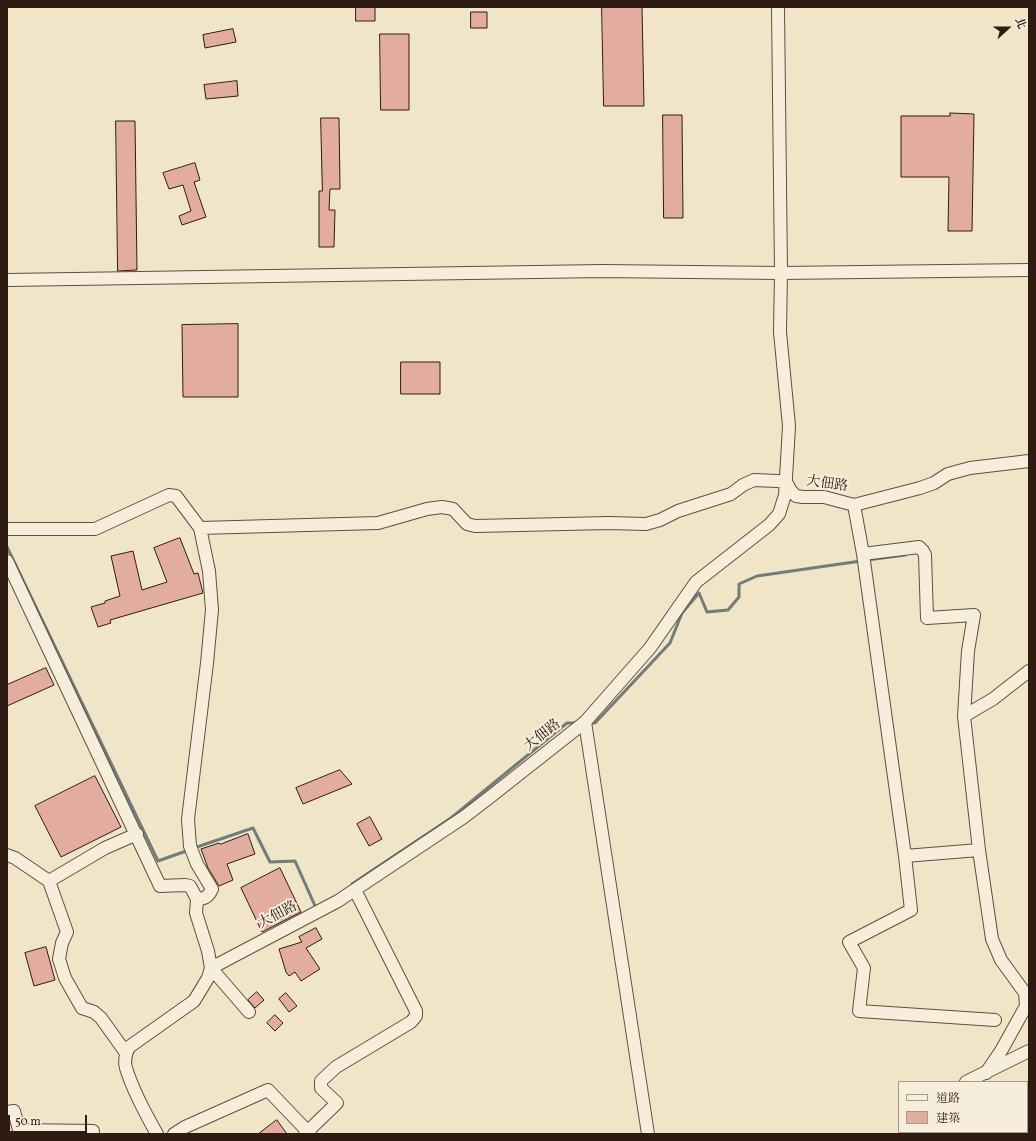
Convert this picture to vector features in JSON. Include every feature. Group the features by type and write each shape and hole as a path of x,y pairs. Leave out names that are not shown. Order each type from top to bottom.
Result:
{"street":[{"path":"200,528 378,524 427,509 442,507 453,509 467,524 475,526 608,523 646,524 660,520 678,511 731,494 743,485 754,480 786,482 789,426 780,332 781,273 778,7"},
{"path":"7,280 602,271 781,273 1029,270"},
{"name":"大佃路","path":"786,482 790,491 796,496 824,498 854,505 920,488 934,483 948,474 970,468 1029,461"},
{"name":"大佃路","path":"211,968 338,901 355,890 464,817 585,722 650,648 696,582 769,525 779,514 786,495 786,482"},
{"path":"7,529 95,529 169,495 176,496 200,528 209,571 212,610 207,670 188,819 190,846 197,864 212,889 206,898 197,899"},
{"path":"854,505 905,856 911,910 848,942 864,968 859,1011 995,1020"},
{"path":"862,554 919,547 925,555 927,618 974,615 968,651 964,716 979,850 992,938 1001,960 1025,993 1026,1006 1001,1051 986,1073"},
{"path":"7,561 137,834 160,886 190,886 197,899 196,913 208,951 211,968 208,978 194,1001 129,1047 126,1053 126,1068 142,1107 157,1134"},
{"path":"964,716 993,699 1029,671"},
{"path":"585,722 648,1134"},
{"path":"49,881 105,848 137,834"},
{"path":"905,856 979,850"},
{"path":"7,855 15,858 49,881 67,932 62,943 59,959 65,978 82,1008 94,1012 101,1018 126,1053"},
{"path":"174,1134 185,1127 268,1090 308,1133 336,1103 321,1088 321,1081 336,1067 411,1022 416,1016 416,1011 355,890"},
{"path":"211,968 249,1012"},
{"path":"968,1081 1029,1051"},
{"path":"7,1112 14,1111 19,1130 93,1131 92,1134"}],"building":[{"path":"356,7 375,7 375,21 356,21"},
{"path":"602,7 642,7 644,106 604,106"},
{"path":"471,12 487,12 487,28 471,28"},
{"path":"233,29 236,42 205,48 203,35"},
{"path":"380,34 409,34 409,110 381,110"},
{"path":"237,81 238,96 206,99 204,85"},
{"path":"950,113 974,114 972,231 948,231 949,177 901,177 901,116 950,116"},
{"path":"663,115 682,115 683,218 664,218"},
{"path":"321,118 339,118 340,189 330,189 329,210 335,210 334,247 319,247 319,191 322,191"},
{"path":"116,121 135,121 137,270 118,271"},
{"path":"195,163 200,180 194,182 206,217 182,225 179,216 191,211 183,185 169,189 163,173"},
{"path":"238,324 238,397 183,397 182,325"},
{"path":"401,362 440,362 440,394 401,394"},
{"path":"180,538 194,574 198,573 203,593 110,620 111,623 98,627 91,607 105,603 105,601 120,596 111,556 133,551 142,590 167,582 154,548"},
{"path":"46,668 54,685 7,706 7,685"},
{"path":"340,770 352,784 303,804 296,788"},
{"path":"95,776 121,827 61,857 35,806"},
{"path":"370,817 382,839 369,846 357,824"},
{"path":"248,834 255,854 227,864 233,880 219,886 208,868 201,849"},
{"path":"280,868 301,912 262,932 241,888"},
{"path":"316,928 322,939 306,948 320,969 301,981 295,972 289,976 286,972 279,949 302,942 299,937"},
{"path":"46,947 55,980 34,986 25,953"},
{"path":"257,992 264,1000 255,1008 248,1000"},
{"path":"286,993 297,1006 289,1012 279,999"},
{"path":"275,1015 283,1023 275,1031 267,1023"},
{"path":"277,1120 287,1134 258,1134 271,1124"}],"waterway":[{"path":"7,547 158,861 189,850"},
{"path":"867,560 905,555"},
{"path":"588,723 595,723 670,643 682,613 699,593 707,612 728,610 739,597 739,584 757,576 861,561"},
{"path":"352,884 451,818 567,723 576,723"},
{"path":"194,848 253,828 270,862 295,861 316,908 318,908"}]}
